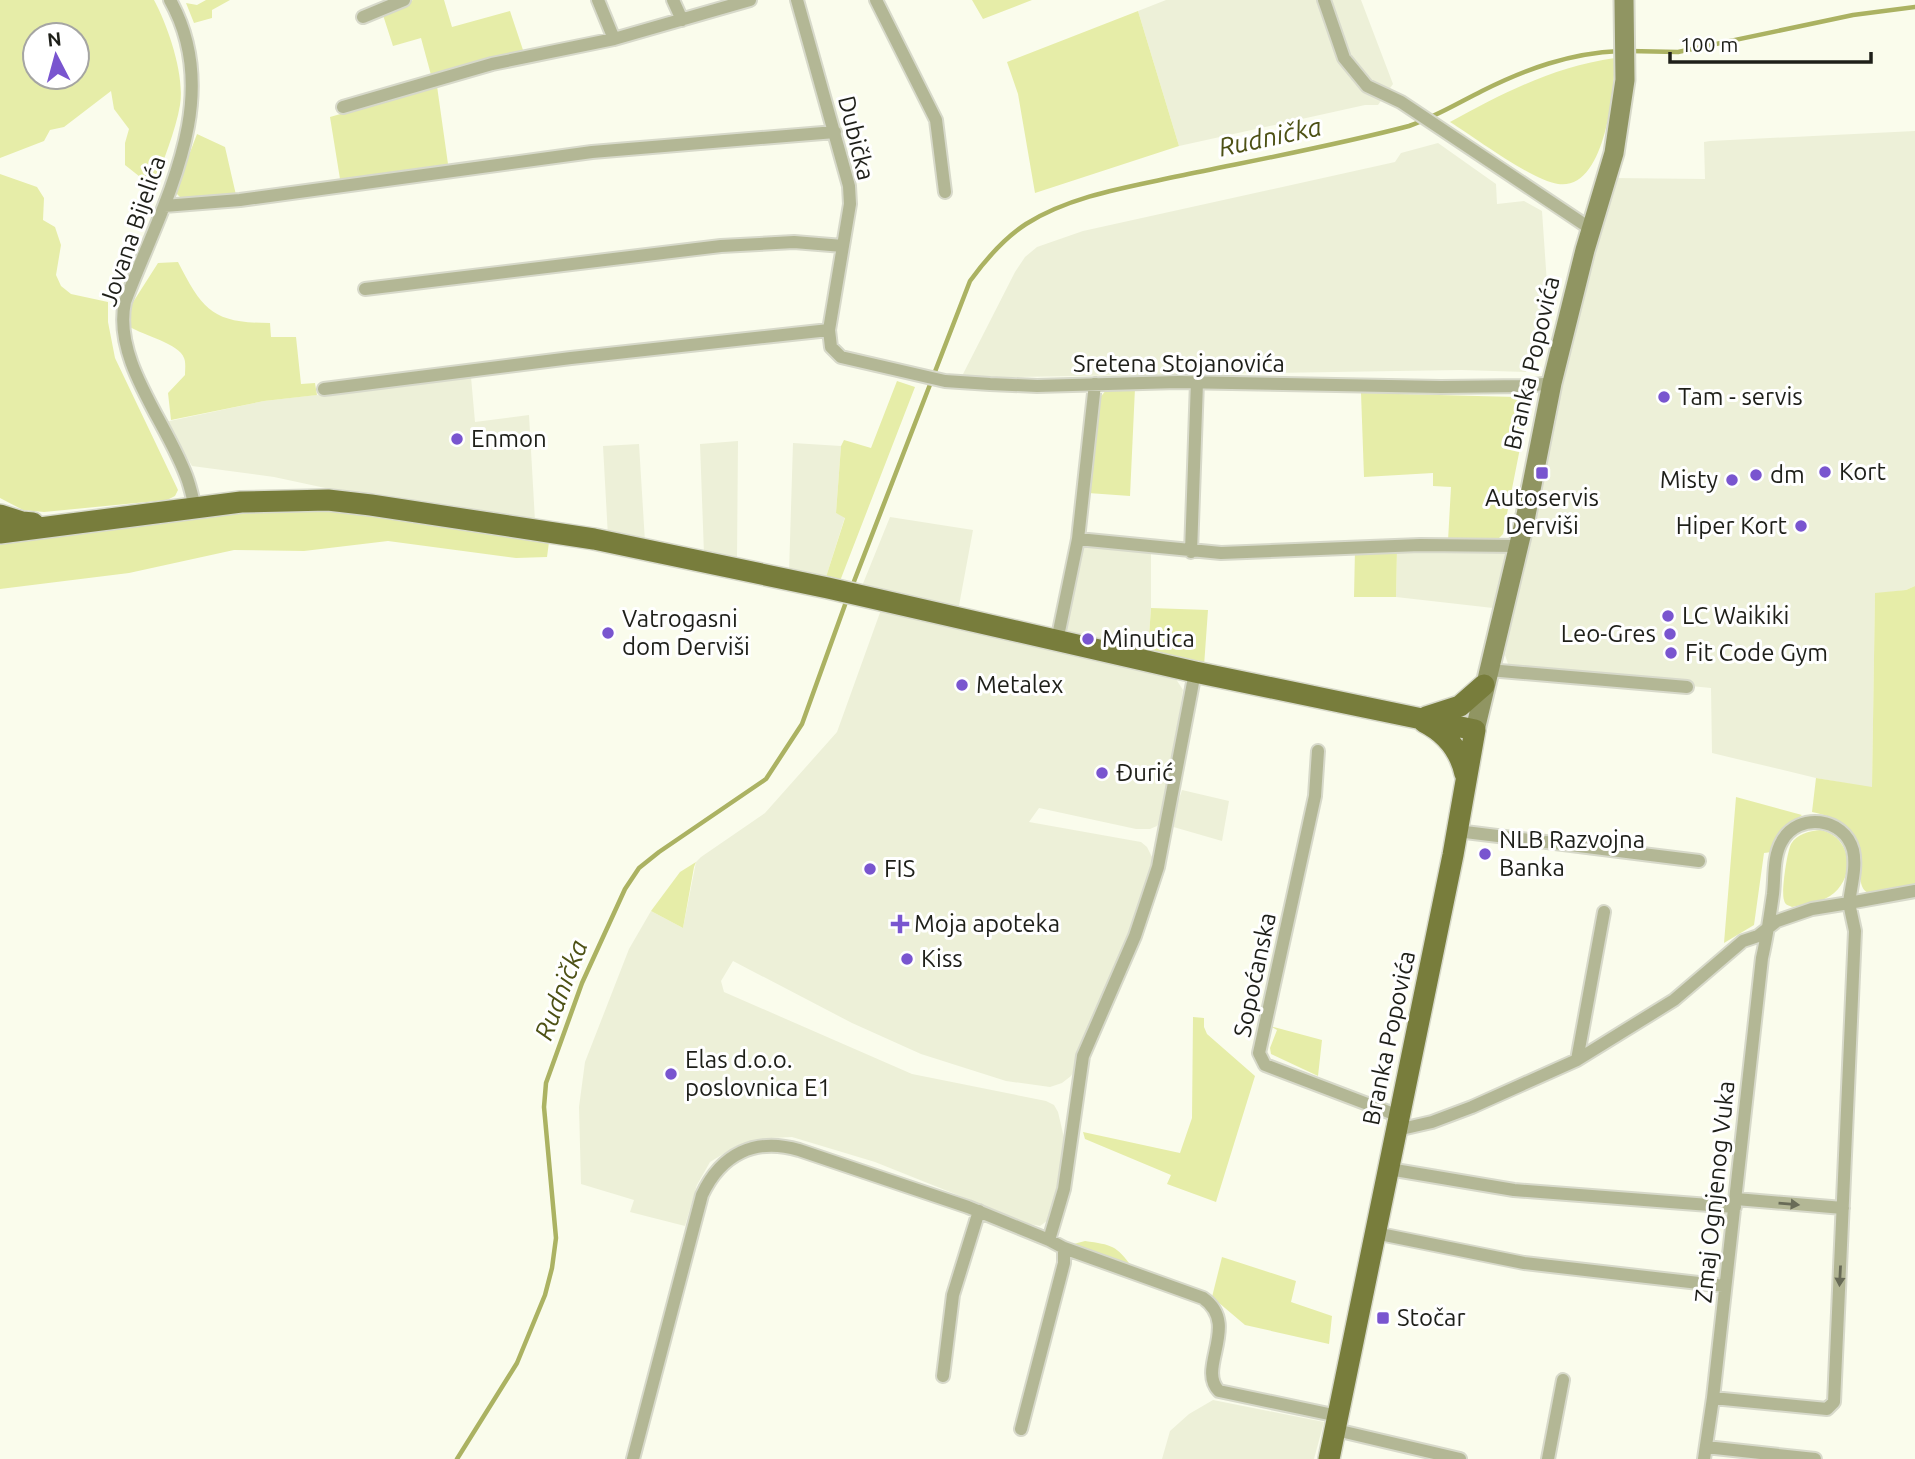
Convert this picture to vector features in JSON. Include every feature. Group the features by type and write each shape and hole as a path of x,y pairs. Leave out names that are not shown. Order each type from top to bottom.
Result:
{"main road":[{"name":"Branka Popovića","path":"1329,1459 1457,831 1475,730 1552,383 1591,229 1614,153 1622,103 1624,0"},
{"path":"0,533 195,508 287,500 328,500 371,505 561,533 828,588 1195,672 1475,730"},
{"path":"0,515 22,522 91,522"},
{"path":"1416,718 1431,717 1460,706 1487,677"},
{"path":"1416,718 1430,725 1457,749 1466,776"}],"street":[{"name":"Jovana Bijelića","path":"170,0 180,18 187,41 193,103 182,153 164,206 125,302 123,336 149,402 185,472 195,508"},
{"path":"363,17 404,0"},
{"path":"598,0 614,39"},
{"path":"673,0 682,20"},
{"path":"343,107 492,64 614,39 750,0"},
{"name":"Dubička","path":"797,0 849,186 850,204 829,330"},
{"path":"876,0 936,120 945,192"},
{"path":"1324,0 1344,58 1367,86 1401,102 1591,229"},
{"path":"164,206 240,200 592,152 835,132"},
{"path":"365,289 720,246 794,242 843,246"},
{"path":"324,389 571,358 829,330"},
{"name":"Sretena Stojanovića","path":"829,330 831,347 841,357 944,381 1025,385 1197,382 1441,387 1540,386 1552,383"},
{"path":"1191,552 1197,382"},
{"path":"1057,641 1078,539 1095,384"},
{"path":"1078,539 1221,553 1420,545 1517,547"},
{"path":"1049,1240 1064,1189 1083,1056 1135,936 1158,867 1195,672"},
{"path":"1487,677 1687,687"},
{"name":"Sopoćanska","path":"1318,751 1315,796 1259,1053 1265,1065 1398,1123"},
{"name":"Zmaj Ognjenog Vuka","path":"1705,1453 1762,958 1777,853 1781,842 1794,828 1805,823 1825,822 1841,830 1852,848 1854,867 1849,903 1856,931 1832,1406 1826,1409 1713,1398"},
{"path":"1457,831 1699,860"},
{"path":"1398,1123 1433,1122 1577,1060 1665,1006 1743,942 1777,921 1798,913 1915,891"},
{"path":"1577,1060 1604,912"},
{"path":"633,1459 696,1212 706,1186 724,1162 734,1156 759,1146 783,1145 979,1211 1064,1248 1203,1298 1209,1302 1219,1324 1212,1378 1219,1391 1460,1459"},
{"path":"1389,1169 1514,1190 1843,1208"},
{"path":"943,1376 953,1295 979,1211"},
{"path":"1376,1233 1524,1262 1726,1286"},
{"path":"1021,1429 1064,1263 1064,1248"},
{"path":"1548,1459 1563,1380"},
{"path":"1705,1453 1815,1459"}],"shaded area":[{"path":"1166,0 1361,0 1393,84 1378,105 1365,105 1179,146 1138,11"},
{"path":"1915,131 1915,586 1906,590 1875,594 1872,788 1816,778 1712,753 1711,688 1515,669 1508,664 1505,655 1553,433 1561,382 1613,178 1705,179 1704,142 1710,141"},
{"path":"1438,143 1496,184 1497,204 1524,201 1542,211 1549,313 1538,313 1540,345 1526,372 1461,370 961,378 1015,272 1025,257 1037,247 1083,231 1395,162 1401,153"},
{"path":"471,377 475,422 529,415 535,521 330,489 274,477 192,466 165,422 264,401"},
{"path":"738,441 737,559 704,554 700,444"},
{"path":"793,443 841,446 836,513 845,517 826,577 789,573"},
{"path":"639,444 645,542 608,537 603,446"},
{"path":"890,517 973,530 958,611 862,586"},
{"path":"1089,546 1151,553 1148,650 1065,635 1083,548"},
{"path":"1397,549 1507,553 1493,608 1396,597"},
{"path":"882,607 1174,676 1183,690 1163,816 1157,826 1136,829 1039,808 1029,822 1141,842 1147,847 1154,864 1131,927 1086,1033 1076,1067 1071,1076 1062,1083 1050,1087 1006,1081 921,1054 852,1023 733,961 721,981 724,992 912,1074 1046,1101 1054,1105 1065,1142 1059,1194 1051,1218 1040,1226 1030,1224 875,1162 792,1137 738,1145 710,1162 697,1185 685,1226 630,1212 634,1200 581,1184 579,1107 585,1062 629,949 651,911 683,928 696,862 765,813 837,732"},
{"path":"1182,790 1229,801 1222,841 1170,826"},
{"path":"1213,1400 1324,1422 1314,1459 1162,1459 1170,1431 1189,1414"}],"green space":[{"path":"0,0 154,0 174,51 181,93 175,125 154,188 125,165 125,143 129,129 114,109 111,91 64,127 50,130 44,141 0,158"},
{"path":"206,0 230,0 212,10 212,18 194,23 186,3 197,5"},
{"path":"413,0 444,0 452,27 510,11 524,53 431,75 421,38 393,46 382,12"},
{"path":"972,0 1032,0 983,19"},
{"path":"1138,11 1179,146 1035,193 1018,94 1007,62"},
{"path":"1615,58 1604,135 1587,172 1574,182 1558,184 1534,175 1450,122 1550,74"},
{"path":"437,86 448,164 340,179 330,117"},
{"path":"197,134 225,147 236,195 182,199 175,192"},
{"path":"0,174 37,187 44,198 43,220 55,227 61,245 56,275 61,286 71,294 108,302 108,322 115,358 178,490 175,496 167,500 44,512 23,510 0,498"},
{"path":"178,262 195,292 212,311 235,320 270,323 271,337 296,337 301,384 315,383 317,395 264,401 171,420 168,393 185,375 184,358 176,348 130,327 128,310 158,263"},
{"path":"897,381 915,387 840,581 826,577 845,518 836,513 841,446 844,440 871,448"},
{"path":"1135,388 1130,496 1088,493 1098,400 1107,389"},
{"path":"1361,393 1516,397 1525,401 1528,408 1503,534 1497,540 1448,541 1451,487 1433,486 1433,473 1364,477"},
{"path":"276,506 372,513 549,542 547,557 516,558 388,541 304,551 234,550 129,573 0,589 0,543"},
{"path":"1355,549 1397,549 1396,597 1354,597"},
{"path":"1915,586 1915,887 1872,894 1861,884 1858,852 1848,830 1835,819 1812,812 1816,778 1872,787 1875,593 1906,590"},
{"path":"1151,608 1208,610 1204,666 1148,650"},
{"path":"1736,797 1802,815 1779,834 1772,852 1764,853 1754,925 1724,943"},
{"path":"1820,830 1839,840 1844,849 1847,869 1844,879 1839,888 1826,898 1792,907 1787,905 1783,896 1791,844 1804,834"},
{"path":"696,862 683,928 651,911 680,872"},
{"path":"1193,1017 1204,1018 1207,1034 1255,1076 1216,1202 1167,1184 1171,1175 1085,1139 1083,1132 1180,1153 1192,1118"},
{"path":"1270,1026 1322,1040 1318,1076 1271,1054 1270,1048 1277,1030"},
{"path":"1085,1241 1113,1247 1132,1267 1066,1246"},
{"path":"1222,1257 1296,1281 1291,1302 1332,1316 1329,1344 1245,1325 1212,1297"}],"waterway":[{"name":"Rudnička","path":"1629,51 1678,52 1853,15 1915,7"},
{"name":"Rudnička","path":"853,584 970,281 995,250 1026,224 1080,199 1409,126 1532,69 1584,55 1620,51"},
{"name":"Rudnička","path":"457,1459 517,1363 545,1295 556,1238 544,1107 546,1083 582,983 625,889 639,868 766,779 802,724 846,602"}],"place":[{"name":"Tam - servis","path":"1664,397"},
{"name":"Enmon","path":"457,439"},
{"name":"Kort","path":"1825,472"},
{"name":"Autoservis Derviši","path":"1542,473"},
{"name":"dm","path":"1756,475"},
{"name":"Misty","path":"1732,480"},
{"name":"Hiper Kort","path":"1801,526"},
{"name":"LC Waikiki","path":"1668,616"},
{"name":"Vatrogasni dom Derviši","path":"608,633"},
{"name":"Leo-Gres","path":"1670,634"},
{"name":"Minutica","path":"1088,639"},
{"name":"Fit Code Gym","path":"1671,653"},
{"name":"Metalex","path":"962,685"},
{"name":"Đurić","path":"1102,773"},
{"name":"NLB Razvojna Banka","path":"1485,854"},
{"name":"FIS","path":"870,869"},
{"name":"Moja apoteka","path":"900,924"},
{"name":"Kiss","path":"907,959"},
{"name":"Elas d.o.o. poslovnica E1","path":"671,1074"},
{"name":"Stočar","path":"1383,1318"}]}
